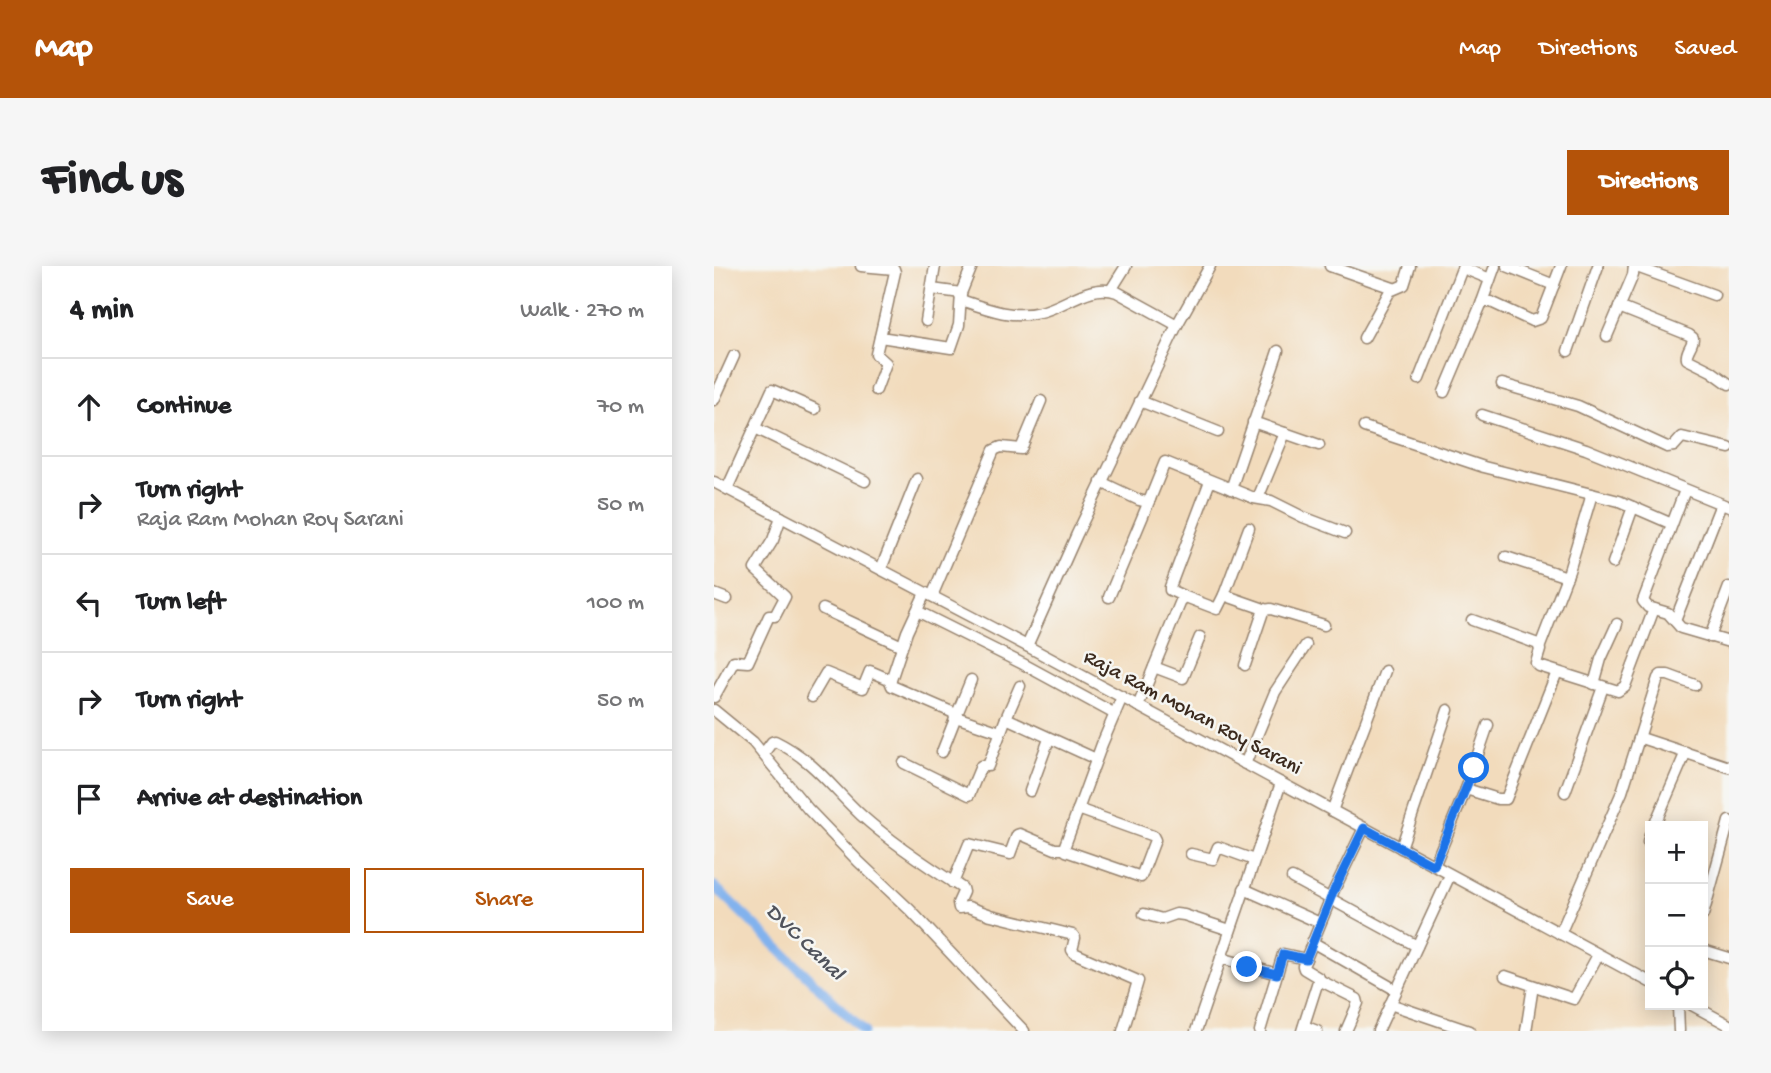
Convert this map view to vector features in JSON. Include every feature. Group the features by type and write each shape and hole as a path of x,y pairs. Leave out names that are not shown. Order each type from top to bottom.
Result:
{"street":[{"path":"862,266 895,271 877,355 886,360 886,363 876,390"},
{"path":"926,321 935,266"},
{"path":"880,337 950,349 959,325 961,297 972,266"},
{"path":"1111,290 1126,266"},
{"path":"1027,646 1140,401 1177,325 1210,266"},
{"path":"1330,266 1393,288 1404,285 1410,266"},
{"path":"1444,393 1495,266"},
{"path":"1507,266 1554,285"},
{"path":"1482,302 1491,302 1537,321 1541,318 1561,266"},
{"path":"1568,351 1598,266"},
{"path":"1607,336 1636,266 1714,295"},
{"path":"1419,379 1463,267 1490,279"},
{"path":"1364,338 1393,288"},
{"path":"932,289 961,297 995,312 1028,314 1050,309 1077,296 1111,290 1177,325"},
{"path":"1619,307 1689,335 1693,342 1687,352 1687,359 1729,384"},
{"path":"1231,489 1278,351"},
{"path":"714,400 734,356"},
{"path":"1502,384 1578,406 1667,447 1674,446 1682,437 1729,448"},
{"path":"727,489 772,390 815,409"},
{"path":"1000,732 956,718 951,710 892,687 890,681 917,611 928,595 994,450 1001,447 1021,449 1041,401"},
{"path":"1140,401 1218,432"},
{"path":"1482,415 1573,444 1725,505 1675,621"},
{"path":"1253,422 1319,444"},
{"path":"1364,427 1484,467 1592,494 1633,507 1672,524"},
{"path":"755,428 865,481"},
{"path":"1258,498 1285,433"},
{"path":"1109,597 1165,463 1231,489 1271,501 1345,533"},
{"path":"881,569 917,479"},
{"path":"1210,481 1170,590 1217,609 1249,528"},
{"name":"Raja Ram Mohan Roy Sarani","path":"714,482 1027,646 1645,979"},
{"path":"1101,482 1143,502 1150,499"},
{"path":"1685,490 1644,596 1645,605 1668,613 1681,628 1729,642"},
{"path":"1592,494 1567,577 1536,663 1618,691 1625,686 1654,609"},
{"path":"1613,563 1633,507"},
{"path":"714,697 734,660 748,662 769,616 775,616 785,597 755,569 773,540 781,517"},
{"path":"1506,557 1567,577"},
{"path":"1710,637 1729,587"},
{"path":"714,594 727,599"},
{"path":"1224,595 1264,610 1269,609 1324,625"},
{"path":"1138,706 1183,596"},
{"path":"823,609 902,646"},
{"path":"1245,665 1264,610"},
{"path":"917,611 1115,714"},
{"path":"1472,620 1540,646"},
{"path":"1565,792 1599,685 1601,659 1617,624"},
{"path":"1154,667 1183,678 1200,638"},
{"path":"1245,764 1275,692 1306,645"},
{"path":"812,697 826,673 863,688 870,671 890,681"},
{"path":"1332,811 1385,671"},
{"path":"1466,789 1506,799 1557,672"},
{"path":"1560,934 1615,810 1641,738 1658,678 1668,675 1695,685"},
{"path":"942,752 971,680"},
{"path":"904,763 969,796 981,765 988,766 1020,686"},
{"path":"1065,849 1096,759 1122,697"},
{"path":"714,710 737,727 808,809 858,861 911,910 1024,1031"},
{"path":"1401,848 1448,710"},
{"path":"1006,718 1096,759"},
{"path":"1434,866 1466,789 1488,725"},
{"path":"1641,738 1729,767"},
{"path":"1030,791 1049,739"},
{"path":"763,754 773,741 788,748 830,781 860,814 891,840 963,890 958,903 960,908 968,907 1073,935 1074,953 1138,981 1123,1031"},
{"path":"1656,821 1686,752"},
{"path":"1196,1031 1281,783"},
{"path":"953,883 969,844 1010,854 1018,834 1140,878 1155,840 1153,836 1079,809"},
{"path":"1708,897 1729,821"},
{"path":"1346,1031 1357,999 1319,980 1319,977 1304,969 1320,923 1364,828"},
{"path":"1191,854 1213,859 1218,847 1254,860"},
{"path":"1378,1031 1450,875"},
{"path":"1292,878 1418,946"},
{"path":"1244,889 1320,923"},
{"path":"1144,914 1162,919 1176,914 1184,915 1230,930"},
{"path":"1312,942 1396,990"},
{"path":"1708,952 1729,958"},
{"path":"1260,1031 1283,954 1306,959"},
{"path":"1504,976 1574,999 1598,954"},
{"path":"1221,958 1277,974"},
{"path":"1317,1031 1303,1028 1319,980"},
{"path":"1526,1031 1533,986"},
{"path":"1390,1004 1469,1031"},
{"path":"1678,1010 1679,1031"},
{"path":"1701,1010 1729,1025"}],"waterway":[{"name":"DVC Canal","path":"714,886 864,1031"}],"route":[{"path":"1247,967 1277,974 1283,954 1306,959 1334,890 1364,828 1434,866 1474,768"}]}
